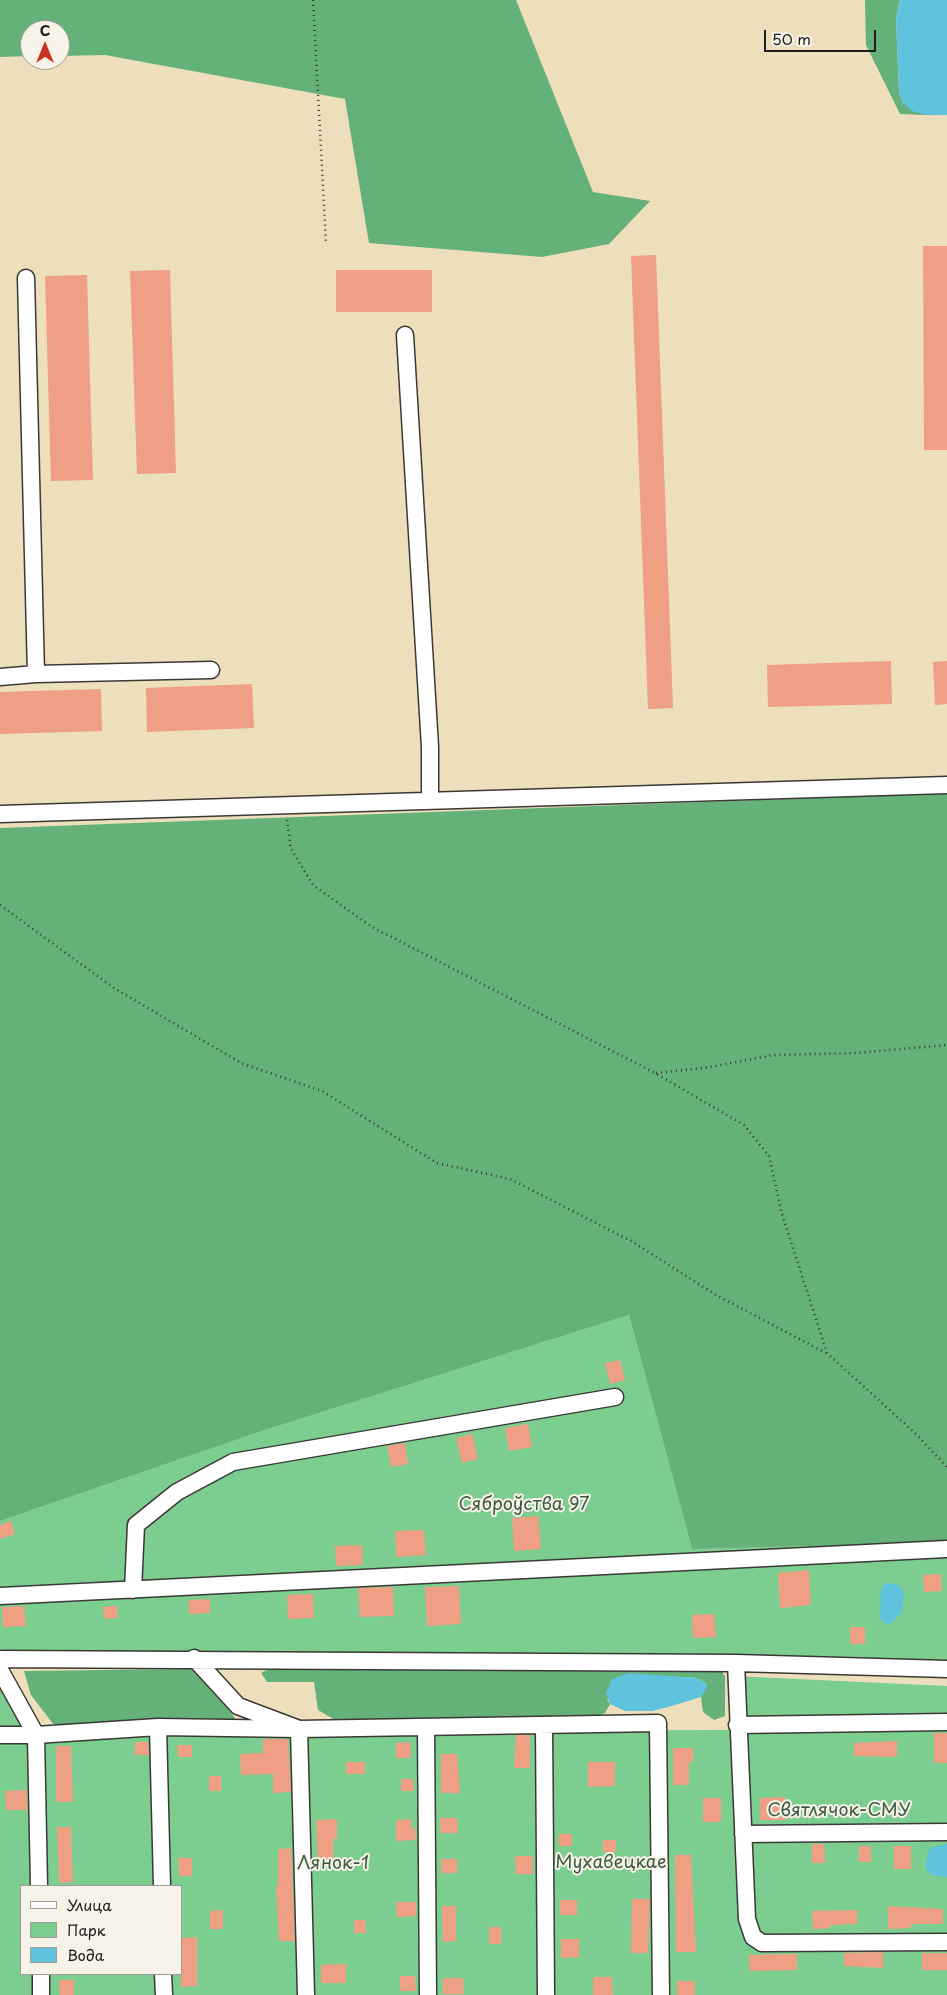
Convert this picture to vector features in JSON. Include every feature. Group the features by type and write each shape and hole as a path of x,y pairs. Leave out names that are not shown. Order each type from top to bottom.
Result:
{"street":[{"path":"26,278 36,674"},
{"path":"405,335 430,747 430,801"},
{"path":"0,676 211,670"},
{"path":"0,814 947,784"},
{"path":"133,1590 136,1525 177,1492 233,1462 615,1397"},
{"path":"0,1596 947,1549"},
{"path":"0,1659 194,1658 736,1663 947,1669"},
{"path":"194,1658 238,1706 298,1729"},
{"path":"736,1663 737,1725 747,1919 753,1937 762,1943 947,1942"},
{"path":"0,1670 36,1735 39,1885"},
{"path":"737,1725 947,1722"},
{"path":"0,1735 36,1735 158,1727 298,1729 658,1723 661,1995"},
{"path":"544,1725 546,1995"},
{"path":"158,1727 162,1885"},
{"path":"426,1727 428,1995"},
{"path":"298,1729 306,1995"},
{"path":"743,1834 947,1832"},
{"path":"41,1975 41,1995"},
{"path":"163,1975 164,1995"}],"path":[{"path":"313,0 326,243"},
{"path":"285,806 291,849 313,885 372,927 655,1073 744,1125 769,1156 782,1214 827,1353"},
{"path":"0,905 114,988 241,1063 322,1091 437,1163 510,1179 633,1242 716,1295 827,1353 917,1435 947,1466"},
{"path":"655,1073 704,1068 774,1055 866,1052 947,1045"}],"green space":[{"path":"0,0 516,0 593,192 650,201 609,244 542,257 369,243 345,99 105,55 70,56 70,20 20,20 20,56 0,57"},
{"path":"865,0 900,0 896,18 899,92 903,103 926,115 947,116 900,114 866,45"},
{"path":"947,793 947,1543 692,1549 629,1315 265,1430 0,1521 0,828"},
{"name":"Сяброўства 97","path":"629,1315 692,1549 947,1543 947,1664 724,1656 231,1652 3,1653 0,1648 0,1521 265,1430"},
{"path":"631,1666 722,1672 725,1676 725,1716 714,1720 703,1712 701,1697 707,1684 697,1678 662,1676 607,1699 610,1704 605,1713 591,1719 335,1720 318,1710 314,1682 267,1682 261,1673 268,1669"},
{"path":"195,1669 222,1698 236,1720 54,1725 31,1695 24,1671"},
{"path":"733,1676 947,1686 947,1995 0,1995 0,1681 35,1738 152,1732 730,1730"}],"water":[{"path":"900,0 947,0 947,115 926,115 912,111 903,103 899,92 896,18"},
{"path":"886,1583 897,1584 904,1592 902,1611 892,1623 884,1624 880,1618 881,1590"},
{"path":"629,1673 697,1678 707,1684 707,1688 701,1697 668,1707 652,1711 625,1711 610,1704 606,1693 612,1679"},
{"path":"947,1844 947,1877 931,1875 926,1869 929,1850 933,1847"}],"building":[{"path":"923,246 947,246 947,450 924,450"},
{"path":"656,255 673,708 648,709 631,256"},
{"path":"170,270 176,473 137,474 130,271"},
{"path":"336,270 432,270 432,312 336,312"},
{"path":"87,275 93,480 51,481 45,276"},
{"path":"891,661 892,704 768,707 767,665"},
{"path":"947,661 947,704 935,705 933,662"},
{"path":"252,684 254,728 147,732 146,688"},
{"path":"101,689 102,731 0,734 0,692"},
{"path":"620,1360 625,1380 610,1384 605,1363"},
{"path":"528,1424 532,1447 509,1451 505,1428"},
{"path":"472,1434 478,1459 462,1463 456,1438"},
{"path":"405,1443 408,1464 391,1467 387,1446"},
{"path":"538,1516 541,1549 514,1551 512,1518"},
{"path":"11,1521 15,1534 0,1539 0,1525"},
{"path":"424,1530 426,1555 396,1557 395,1531"},
{"path":"362,1545 363,1565 336,1566 335,1546"},
{"path":"809,1570 811,1605 780,1608 778,1573"},
{"path":"941,1574 942,1591 924,1592 923,1575"},
{"path":"459,1586 461,1624 427,1626 425,1587"},
{"path":"393,1587 394,1616 360,1617 358,1588"},
{"path":"313,1594 314,1618 288,1619 287,1595"},
{"path":"210,1599 210,1613 189,1614 189,1600"},
{"path":"24,1606 26,1626 3,1627 2,1607"},
{"path":"117,1606 118,1618 104,1619 103,1607"},
{"path":"714,1614 716,1637 693,1638 692,1615"},
{"path":"850,1627 865,1627 865,1644 850,1644"},
{"path":"934,1733 947,1733 947,1763 934,1763"},
{"path":"516,1735 530,1735 530,1768 514,1768"},
{"path":"263,1739 288,1739 291,1792 273,1793 273,1774 241,1775 240,1754 263,1753"},
{"path":"897,1741 897,1757 854,1756 854,1743"},
{"path":"135,1742 148,1742 149,1755 135,1755"},
{"path":"410,1742 411,1758 396,1758 396,1743"},
{"path":"177,1745 192,1745 192,1757 178,1757"},
{"path":"56,1746 71,1746 73,1802 56,1802"},
{"path":"673,1748 693,1748 693,1762 689,1762 689,1785 673,1785"},
{"path":"441,1754 457,1754 460,1793 441,1793"},
{"path":"346,1762 365,1762 365,1774 346,1774"},
{"path":"588,1762 615,1762 615,1786 588,1787"},
{"path":"209,1776 221,1776 221,1791 209,1791"},
{"path":"401,1779 413,1779 414,1791 401,1791"},
{"path":"27,1790 27,1810 6,1810 5,1791"},
{"path":"785,1797 786,1820 760,1820 760,1798"},
{"path":"703,1798 721,1798 721,1822 703,1822"},
{"path":"440,1818 457,1818 458,1833 441,1833"},
{"path":"337,1819 337,1839 333,1839 334,1865 318,1865 316,1820"},
{"path":"411,1819 411,1828 415,1828 416,1840 396,1841 396,1820"},
{"path":"57,1827 71,1827 73,1882 59,1883"},
{"path":"559,1834 572,1834 572,1846 559,1846"},
{"path":"603,1840 616,1840 616,1852 603,1852"},
{"path":"812,1844 824,1844 825,1863 812,1863"},
{"path":"859,1846 871,1846 871,1862 859,1862"},
{"path":"894,1846 911,1846 911,1869 894,1869"},
{"path":"291,1848 295,1941 279,1941 276,1886 278,1886 278,1849"},
{"path":"675,1855 691,1855 696,1952 676,1952"},
{"path":"515,1856 533,1856 533,1874 516,1874"},
{"path":"178,1858 192,1858 192,1876 179,1876"},
{"path":"441,1859 457,1859 457,1873 441,1873"},
{"path":"632,1899 650,1899 648,1953 631,1953"},
{"path":"560,1900 577,1900 577,1915 560,1915"},
{"path":"396,1902 416,1902 416,1916 397,1917"},
{"path":"442,1906 456,1906 456,1941 443,1942"},
{"path":"888,1906 943,1909 943,1924 911,1924 911,1928 888,1929"},
{"path":"223,1910 223,1929 210,1929 210,1911"},
{"path":"857,1910 857,1924 830,1925 830,1928 813,1929 812,1911"},
{"path":"354,1920 365,1920 366,1933 354,1933"},
{"path":"489,1927 501,1927 501,1944 489,1944"},
{"path":"197,1937 197,1986 181,1987 182,1938"},
{"path":"561,1939 579,1939 579,1957 561,1958"},
{"path":"883,1952 883,1968 844,1966 844,1953"},
{"path":"922,1953 947,1953 947,1970 922,1970"},
{"path":"797,1954 797,1970 750,1971 749,1955"},
{"path":"346,1964 346,1983 321,1983 321,1965"},
{"path":"400,1976 415,1976 416,1991 400,1991"},
{"path":"593,1977 612,1977 613,1995 593,1995"},
{"path":"443,1978 463,1978 464,1994 443,1994"},
{"path":"59,1980 74,1980 74,1995 60,1995"},
{"path":"677,1981 695,1981 695,1995 677,1995"}],"park label":[{"name":"Святлячок-СМУ","path":"839,1811"},
{"name":"Мухавецкае","path":"611,1863"},
{"name":"Лянок-1","path":"333,1864"}]}
